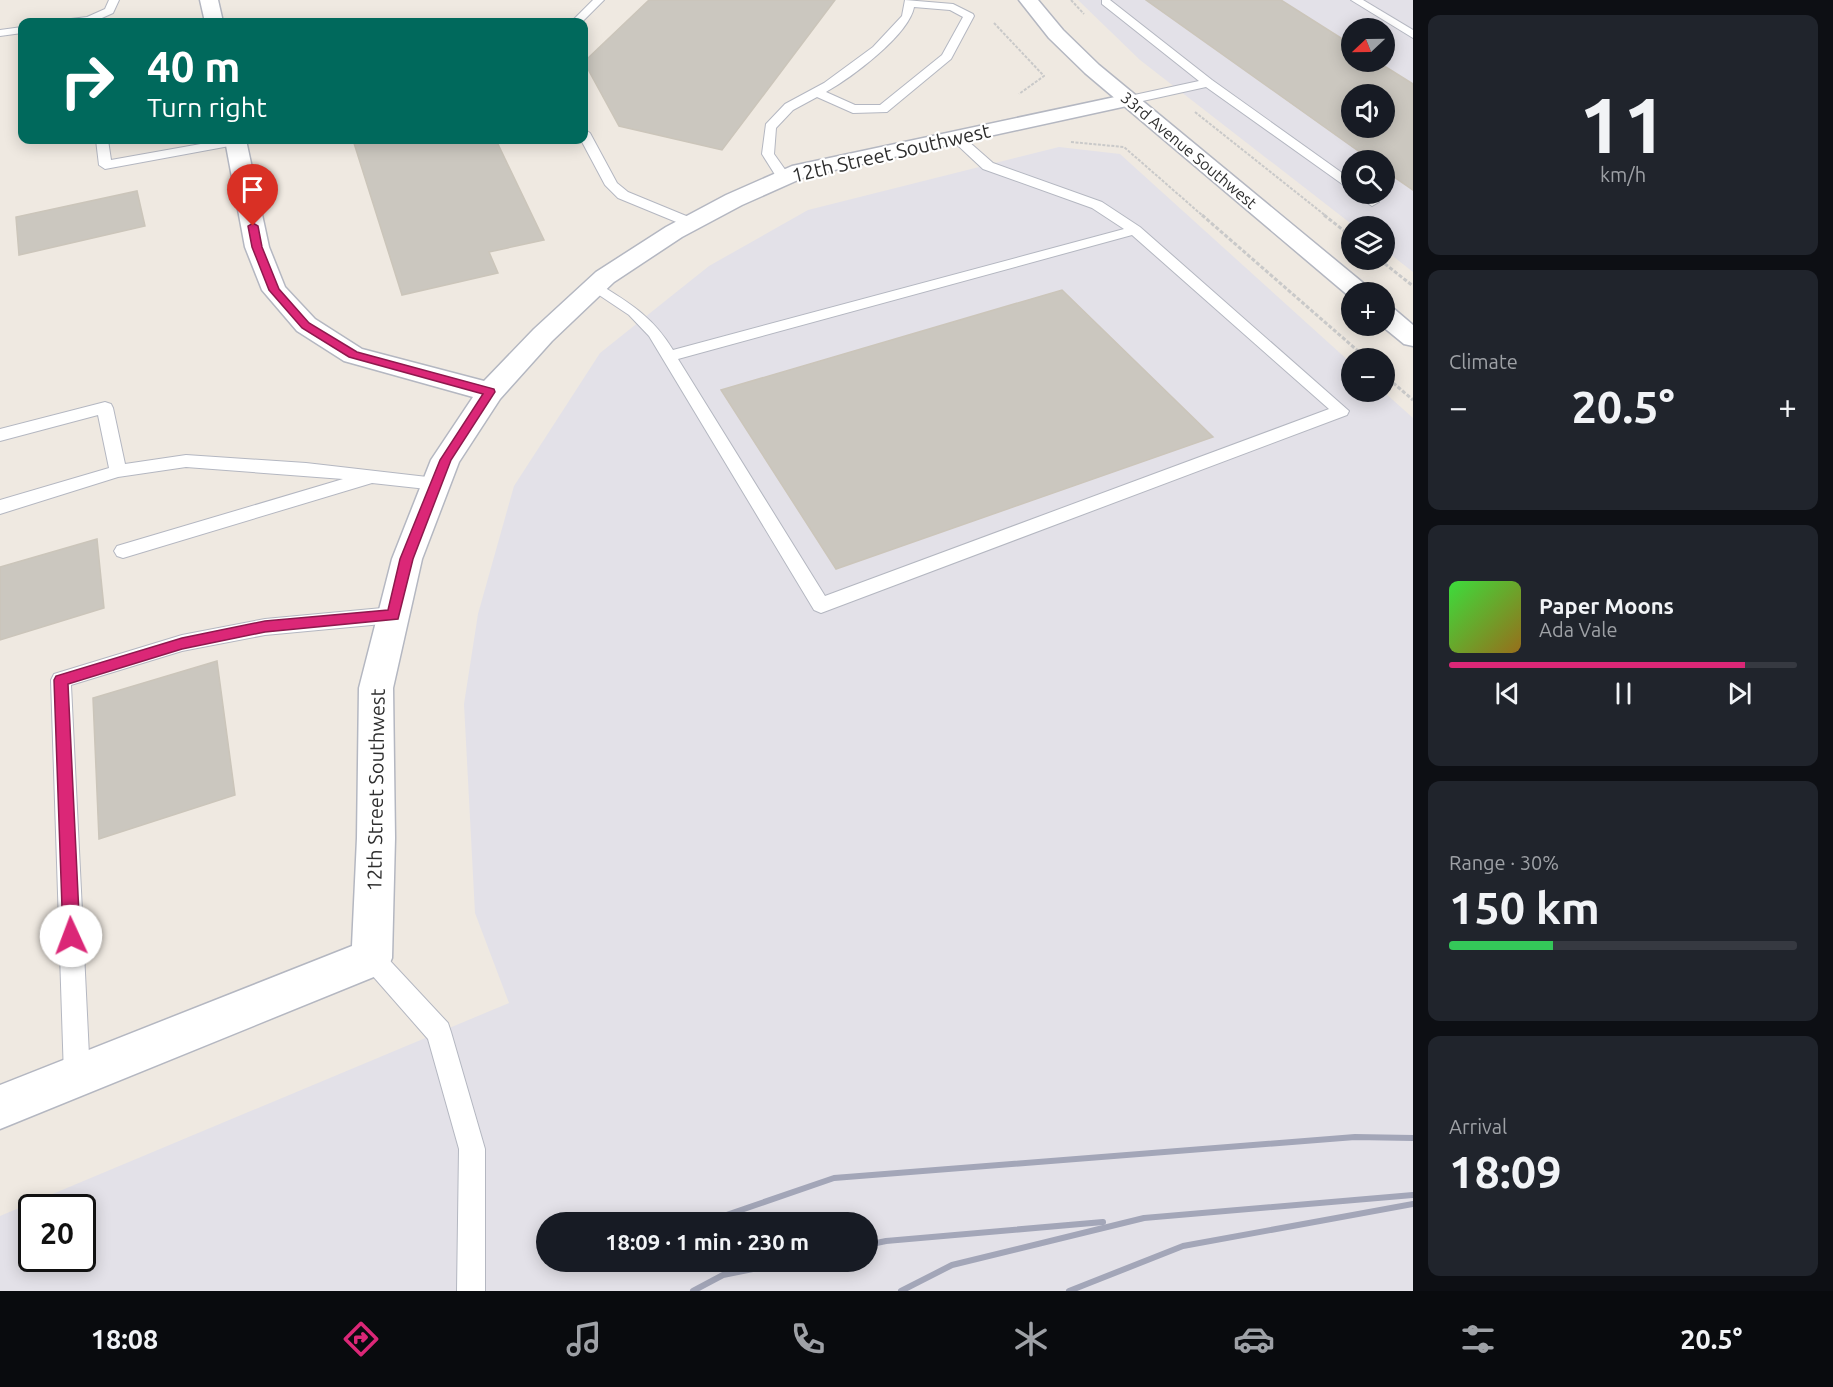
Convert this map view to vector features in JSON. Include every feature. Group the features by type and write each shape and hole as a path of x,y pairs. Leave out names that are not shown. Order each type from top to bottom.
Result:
{"street":[{"path":"209,0 213,18"},
{"name":"33rd Avenue Southwest","path":"1028,0 1056,34 1129,100 1347,282"},
{"name":"12th Street Southwest","path":"372,958 376,838 376,688 407,559 446,460 490,392 543,335 605,277 691,222 784,178 800,171 1129,100"},
{"path":"236,144 257,247 274,290 306,325 353,355 490,392"},
{"path":"1395,323 1413,338"},
{"path":"0,1107 372,958"}],"lane":[{"path":"93,18 109,11 114,0"},
{"path":"580,18 599,0"},
{"path":"1356,0 1413,35"},
{"path":"784,178 768,154 770,127 789,107 816,92 877,49 907,17 910,1 953,8 969,16 946,57 883,109 853,109 816,92"},
{"path":"1106,2 1208,83 1341,179"},
{"path":"0,33 18,31"},
{"path":"1129,100 1208,83"},
{"path":"594,287 634,312 655,333 821,605 1341,411 1135,230 1097,205 988,166 956,137"},
{"path":"588,141 612,185 623,195 691,222"},
{"path":"102,144 105,165 214,144"},
{"path":"669,356 1135,230"},
{"path":"0,435 105,408 118,471"},
{"path":"0,507 118,471 186,461 306,469 436,484"},
{"path":"123,551 374,477"},
{"path":"77,1076 61,680 182,644 265,627 393,615"},
{"path":"372,958 439,1032 472,1149 471,1291"}],"path":[{"path":"1071,0 1087,16"},
{"path":"1170,91 1341,228"},
{"path":"1067,142 1124,147 1355,348"},
{"path":"1393,270 1413,286"},
{"path":"1395,384 1413,400"}],"shaded area":[{"path":"1078,0 1413,0 1413,272 1395,258 1395,216 1341,216 1140,60"},
{"path":"1059,147 1120,154 1341,354 1341,402 1395,402 1413,418 1413,1291 0,1291 0,1216 18,1208 18,1272 96,1272 96,1194 53,1194 509,1003 475,913 464,704 478,614 514,486 600,353 709,266 808,210"}],"building":[{"path":"649,0 835,0 722,150 619,126 588,69 588,58"},
{"path":"1146,0 1281,0 1341,38 1341,72 1394,72 1413,84 1413,190 1395,178 1395,150 1357,150"},
{"path":"354,144 498,144 544,240 489,252 498,273 402,295"},
{"path":"137,191 145,226 19,255 16,217"},
{"path":"1062,290 1213,437 836,569 721,390"},
{"path":"97,539 104,608 0,640 0,567"},
{"path":"217,661 235,795 99,839 93,698"}],"railway":[{"path":"735,1212 834,1178 1355,1137 1413,1138"},
{"path":"901,1291 952,1265 1144,1218 1413,1195"},
{"path":"1069,1291 1183,1246 1413,1204"},
{"path":"878,1243 1103,1222"},
{"path":"693,1291 723,1275 738,1272"}],"route":[{"path":"71,936 61,680 182,644 265,627 393,615 407,559 446,460 490,392 353,355 306,325 274,290 257,247 253,226"}]}
